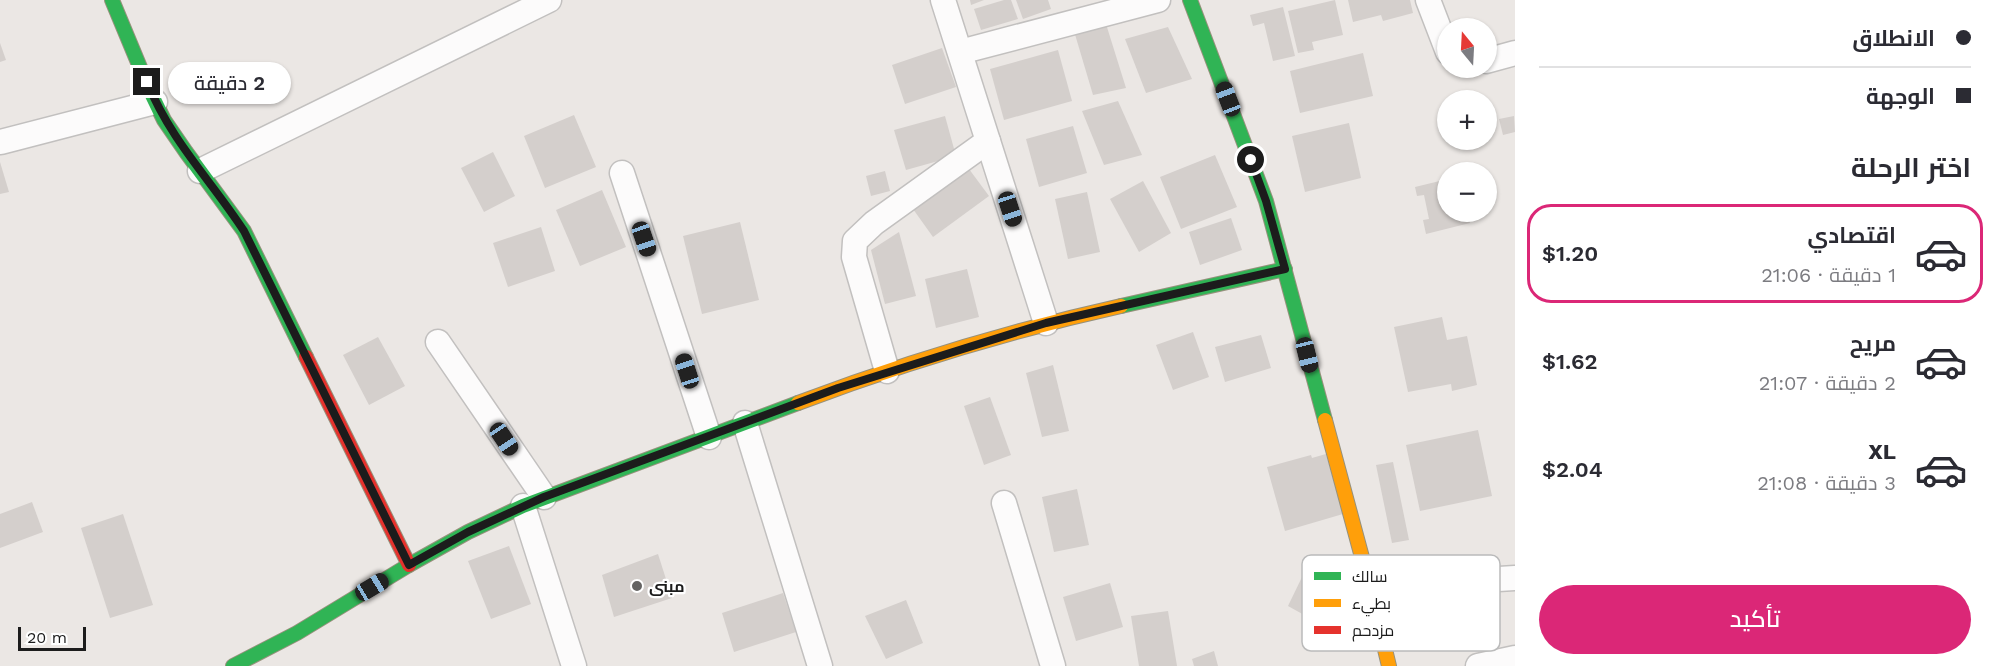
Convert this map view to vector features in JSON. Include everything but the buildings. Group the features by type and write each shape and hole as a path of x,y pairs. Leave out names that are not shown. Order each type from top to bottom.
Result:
{"street":[{"path":"112,0 155,102 185,153 244,231 409,565"},
{"path":"200,171 549,0"},
{"path":"943,0 1046,323"},
{"path":"960,52 1158,0"},
{"path":"1190,0 1266,201 1361,555"},
{"path":"1428,0 1437,27"},
{"path":"1497,57 1515,52"},
{"path":"1,142 155,102"},
{"path":"887,371 854,257 855,242 874,223 988,141"},
{"path":"622,173 709,437"},
{"path":"233,666 297,633 468,532 533,502 887,371 1046,323 1285,269"},
{"path":"438,342 533,502 574,666"},
{"path":"745,423 820,666"},
{"path":"1004,503 1053,666"},
{"path":"1500,579 1515,578"},
{"path":"1385,651 1389,666"},
{"path":"1478,666 1515,658"}],"traffic: fast":[{"path":"112,0 164,120 244,231 306,357"},
{"path":"1190,0 1266,201 1325,420"},
{"path":"1121,306 1285,269"},
{"path":"233,666 297,633 468,532 523,506 798,403"}],"traffic: slow":[{"path":"798,403 958,349 1121,306"},
{"path":"1325,420 1361,555"},
{"path":"1385,651 1389,666"}],"traffic: jam":[{"path":"306,357 409,565"}],"place":[{"name":"مبنى","path":"637,586"}],"route":[{"path":"147,82 155,102 185,153 244,231 409,565 468,532 544,497 887,371 1046,323 1285,269 1266,201 1251,160"}]}
